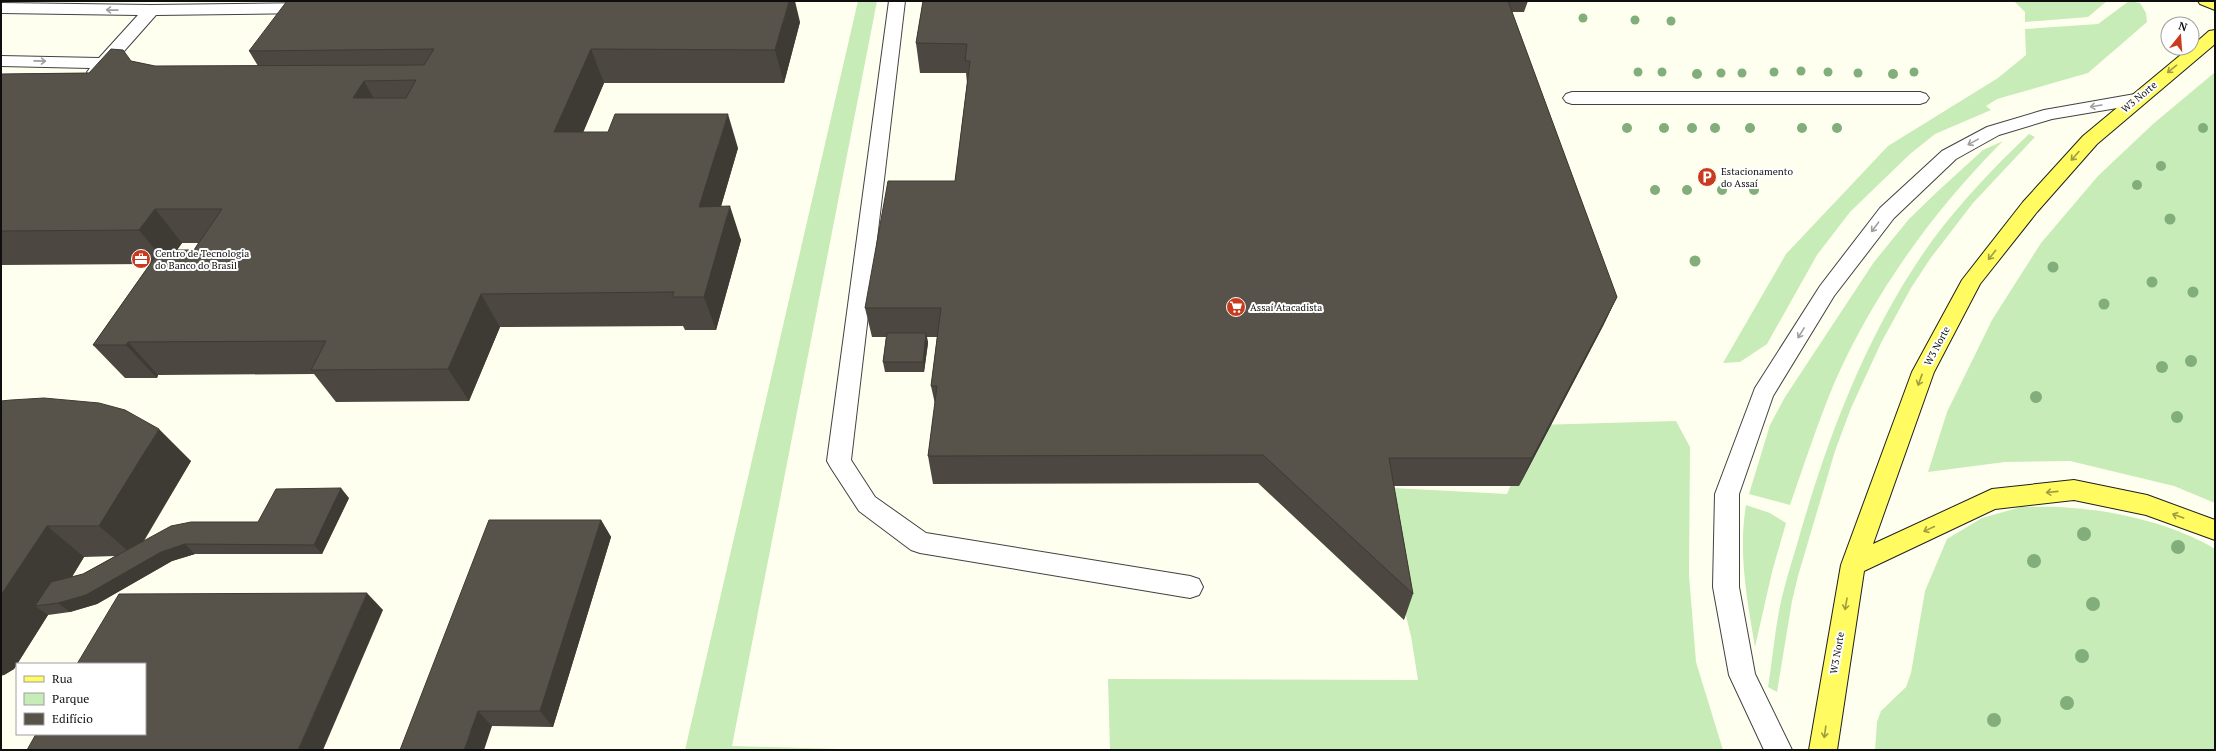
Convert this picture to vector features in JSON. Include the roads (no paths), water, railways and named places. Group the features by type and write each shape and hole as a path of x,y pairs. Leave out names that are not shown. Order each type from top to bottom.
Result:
{"main road":[{"path":"2206,1 2215,5"},
{"name":"W3 Norte","path":"1823,750 1832,686 1853,565 1923,372 1972,280 2030,207 2090,140 2135,100 2214,37"},
{"path":"1853,565 1992,499 2074,490 2147,505 2215,530"}],"lane":[{"path":"897,1 839,461 867,504 920,543 1190,587"},
{"path":"1,8 151,10 322,8"},
{"path":"83,86 151,10"},
{"path":"1,61 104,63"},
{"path":"1572,98 1920,98"},
{"path":"1778,750 1742,675 1726,587 1727,494 1763,394 1827,291 1886,213 1949,155 1993,131 2050,114 2135,100"}],"place":[{"name":"Estacionamento do Assaí","path":"1707,177"},
{"name":"Centro de Tecnologia do Banco do Brasil","path":"141,259"},
{"name":"Assaí Atacadista","path":"1236,307"}]}
